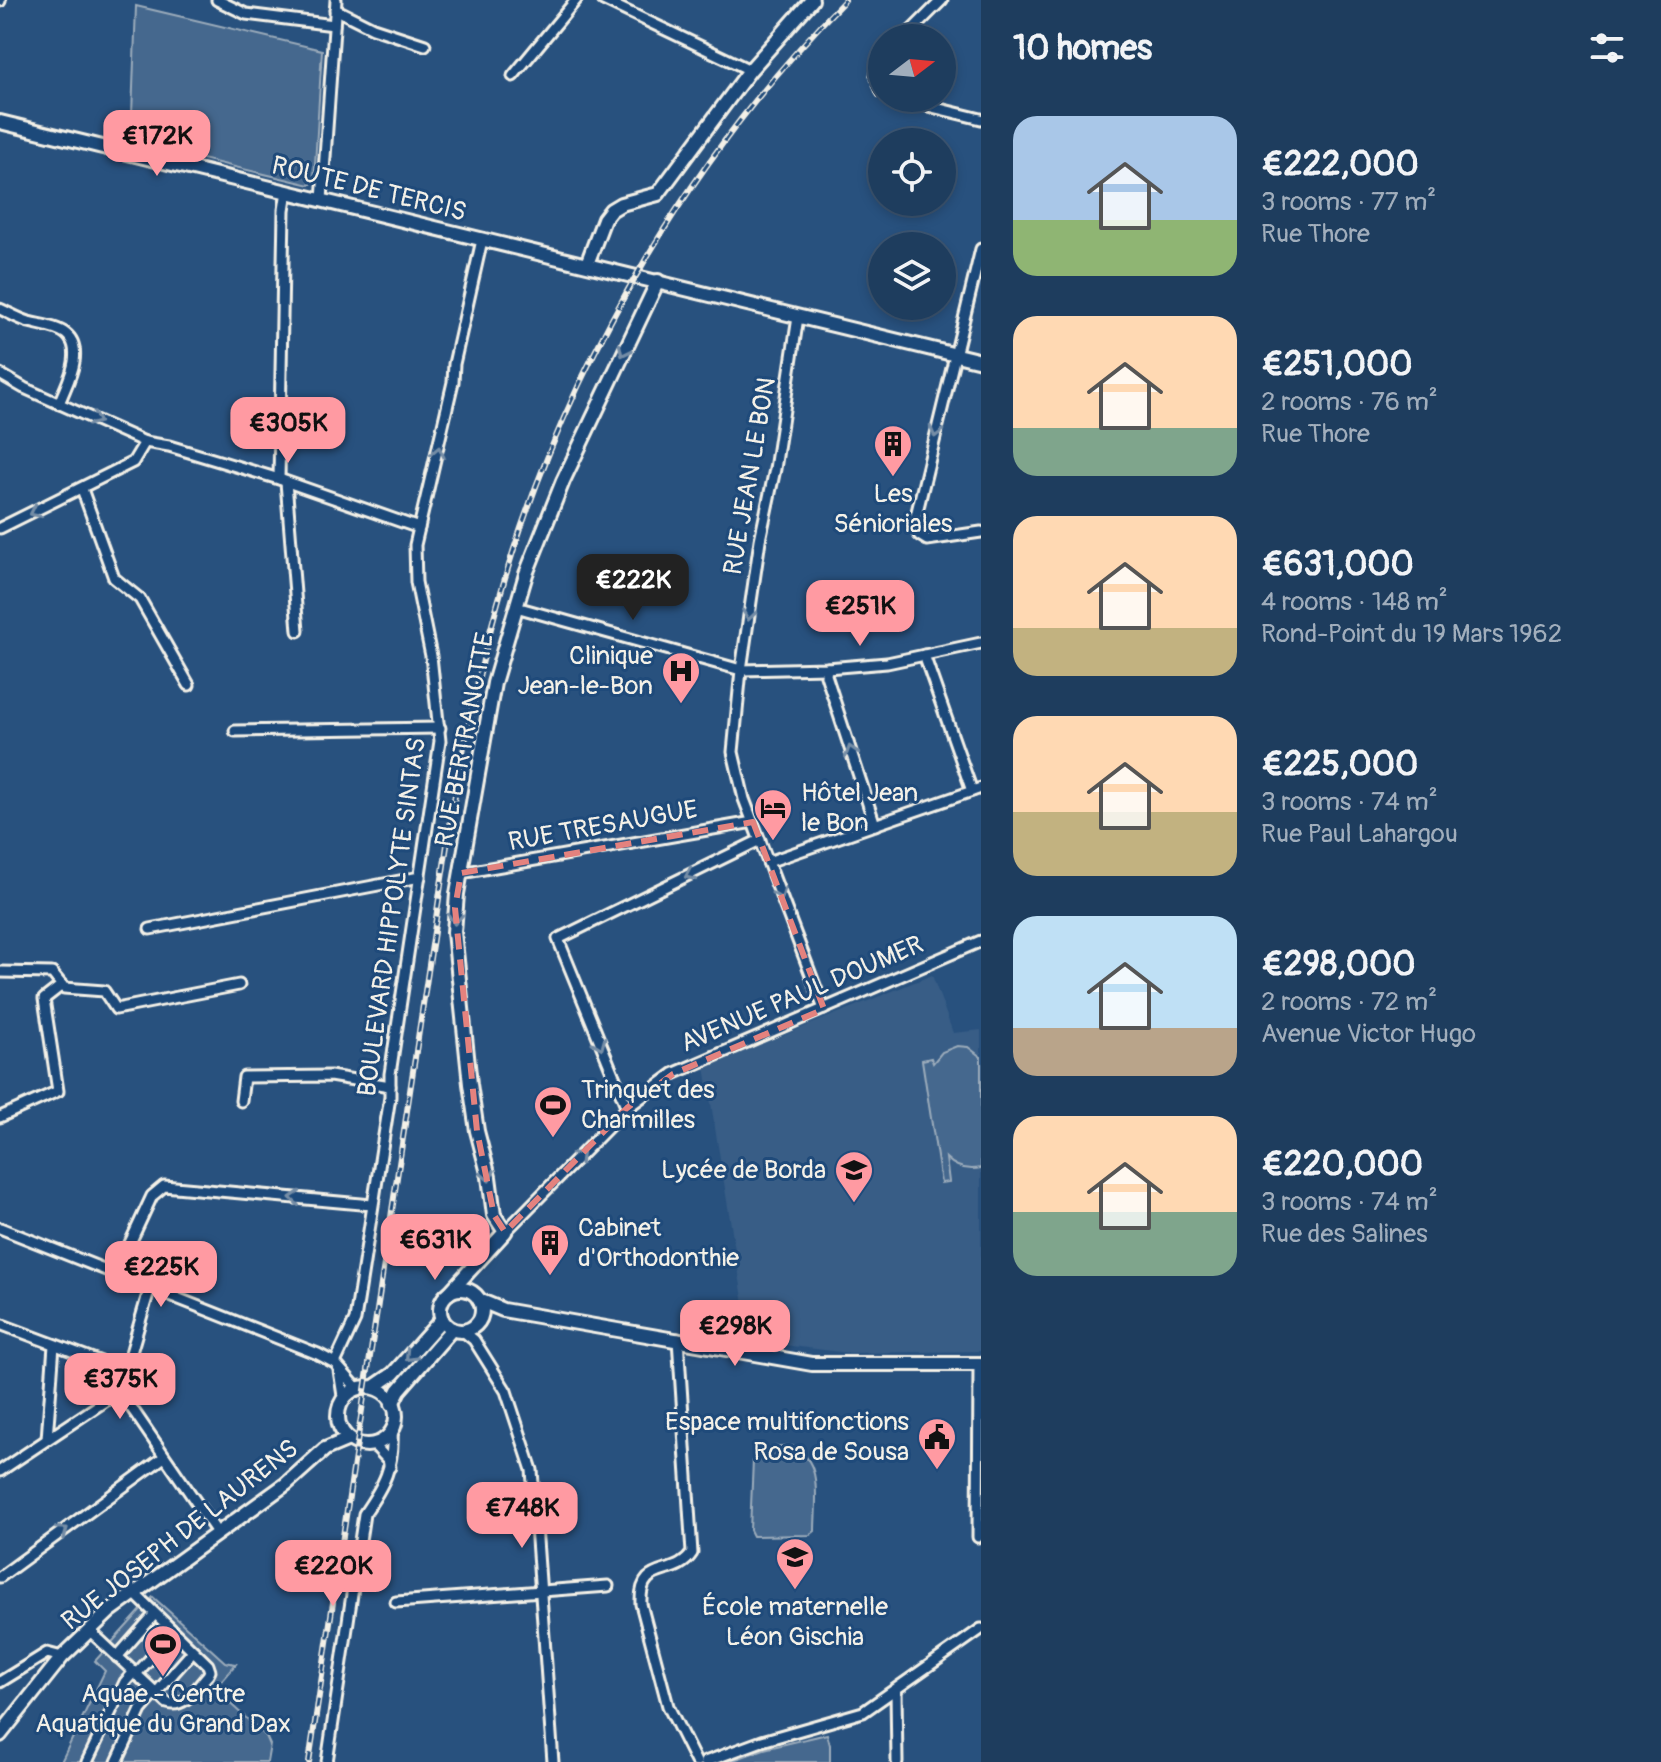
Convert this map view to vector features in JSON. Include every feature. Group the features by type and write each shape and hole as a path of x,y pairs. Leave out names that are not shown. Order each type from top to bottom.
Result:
{"main road":[{"path":"587,264 604,219 611,210 621,204 658,194 750,70 812,0"},
{"name":"ROUTE DE TERCIS","path":"0,122 981,361"},
{"name":"RUE BERTRANOTTE","path":"505,1232 494,1215 470,1084 454,932 461,873 494,683 516,607 563,481 658,281"},
{"name":"AVENUE PAUL DOUMER","path":"449,1293 505,1232"},
{"path":"468,1330 482,1309 476,1296 476,1265"},
{"path":"374,1387 393,1374 442,1319 441,1305 449,1293 463,1288 503,1310 812,1364 980,1364"},
{"path":"392,1404 399,1390 468,1330 503,1310"},
{"path":"442,1319 468,1330"},
{"path":"356,1387 374,1387 386,1394 395,1418 387,1437 374,1445 362,1444 349,1439 339,1423 343,1396 356,1387"},
{"name":"RUE JOSEPH DE LAURENS","path":"325,1449 339,1423"},
{"name":"RUE JOSEPH DE LAURENS","path":"0,1735 62,1657 89,1630 134,1593 286,1484 325,1449 349,1439"}],"street":[{"path":"217,0 246,14 334,25"},
{"path":"513,76 576,0"},
{"path":"603,0 750,70"},
{"path":"918,24 942,0"},
{"path":"322,200 336,4 373,28 425,45"},
{"path":"952,112 981,119"},
{"path":"287,191 284,210 283,480 298,631"},
{"name":"BOULEVARD HIPPOLYTE SINTAS","path":"337,1365 355,1320 405,968 436,781 440,728 431,656 416,582 415,545 482,240"},
{"path":"981,249 914,524 919,535 927,540 981,532"},
{"path":"0,309 28,322 60,328 69,337 74,348 74,361 59,404"},
{"name":"RUE JEAN LE BON","path":"798,317 775,469 760,540 741,670 733,752 736,773 753,822 824,1009"},
{"path":"0,374 145,442 169,446 283,480 419,528"},
{"path":"0,528 133,462 145,442"},
{"path":"82,489 114,578 140,599 189,685"},
{"path":"516,607 741,670 887,663 981,643"},
{"path":"768,862 977,790 924,655"},
{"path":"827,668 826,675 875,825"},
{"path":"235,731 440,728"},
{"name":"RUE TRESAUGUE","path":"461,873 753,822"},
{"path":"627,1108 558,939 760,840"},
{"path":"150,929 420,877"},
{"name":"AVENUE PAUL DOUMER","path":"505,1232 627,1108 673,1074 981,941"},
{"path":"0,972 52,973 64,988 104,991 116,1009 239,985"},
{"path":"0,1117 58,1091 44,999 62,985"},
{"path":"241,1101 244,1077 330,1076 390,1086"},
{"path":"116,1273 152,1196 164,1186 372,1205"},
{"path":"0,1228 337,1365 356,1387"},
{"path":"0,1471 120,1391 150,1287"},
{"path":"0,1324 125,1371"},
{"path":"468,1330 506,1391 532,1470 553,1762"},
{"path":"678,1339 692,1553 682,1563 649,1575 640,1590 668,1706 696,1762"},
{"path":"47,1439 54,1345"},
{"path":"978,1537 980,1364"},
{"path":"337,1365 343,1396"},
{"path":"120,1391 218,1534"},
{"path":"327,1762 364,1514 390,1467 393,1457 392,1431"},
{"path":"374,1445 390,1467"},
{"path":"0,1577 164,1457"},
{"path":"396,1602 608,1586"},
{"path":"89,1630 167,1703 178,1705 208,1675 208,1665 134,1593"},
{"path":"117,1657 154,1615"},
{"path":"705,1762 762,1741 853,1716 872,1707 981,1629"},
{"path":"87,1762 125,1682 174,1633"},
{"path":"117,1762 141,1710 193,1651"},
{"name":"RUE JOSEPH DE LAURENS","path":"0,1682 47,1653 62,1657"},
{"path":"896,1690 897,1762"}],"highlighted area":[{"path":"753,822 824,1009 673,1074 627,1108 505,1232 494,1215 477,1131 455,908 461,873"}],"shaded area":[{"path":"136,6 322,50 314,181 310,185 131,142"},
{"name":"Lycée de Borda","path":"932,975 953,1033 981,1030 981,1351 848,1353 750,1341 705,1067"},
{"path":"957,1046 968,1047 981,1057 981,1168 962,1168 946,1158 949,1182 941,1183 922,1060 931,1058 933,1063 942,1052"},
{"path":"792,1446 809,1461 816,1482 815,1531 810,1535 753,1536 750,1530 753,1460 770,1448"},
{"name":"Aquae - Centre Aquatique du Grand Dax","path":"153,1597 225,1662 236,1664 214,1689 266,1736 270,1745 267,1762 61,1762 105,1671 95,1661"},
{"path":"827,1734 830,1762 728,1762 764,1749"}],"railway":[{"path":"309,1762 452,812 478,681 503,584 540,476 571,401 647,257 691,188 739,122 790,59 845,0"}],"place":[{"name":"Les Sénioriales","path":"893,478"},
{"name":"Clinique Jean-le-Bon","path":"681,705"},
{"name":"Hôtel Jean le Bon","path":"773,842"},
{"name":"Trinquet des Charmilles","path":"553,1139"},
{"name":"Lycée de Borda","path":"854,1204"},
{"name":"Cabinet d'Orthodonthie","path":"550,1277"},
{"name":"Espace multifonctions Rosa de Sousa","path":"937,1471"},
{"name":"École maternelle Léon Gischia","path":"795,1591"},
{"name":"Aquae - Centre Aquatique du Grand Dax","path":"163,1678"}]}
